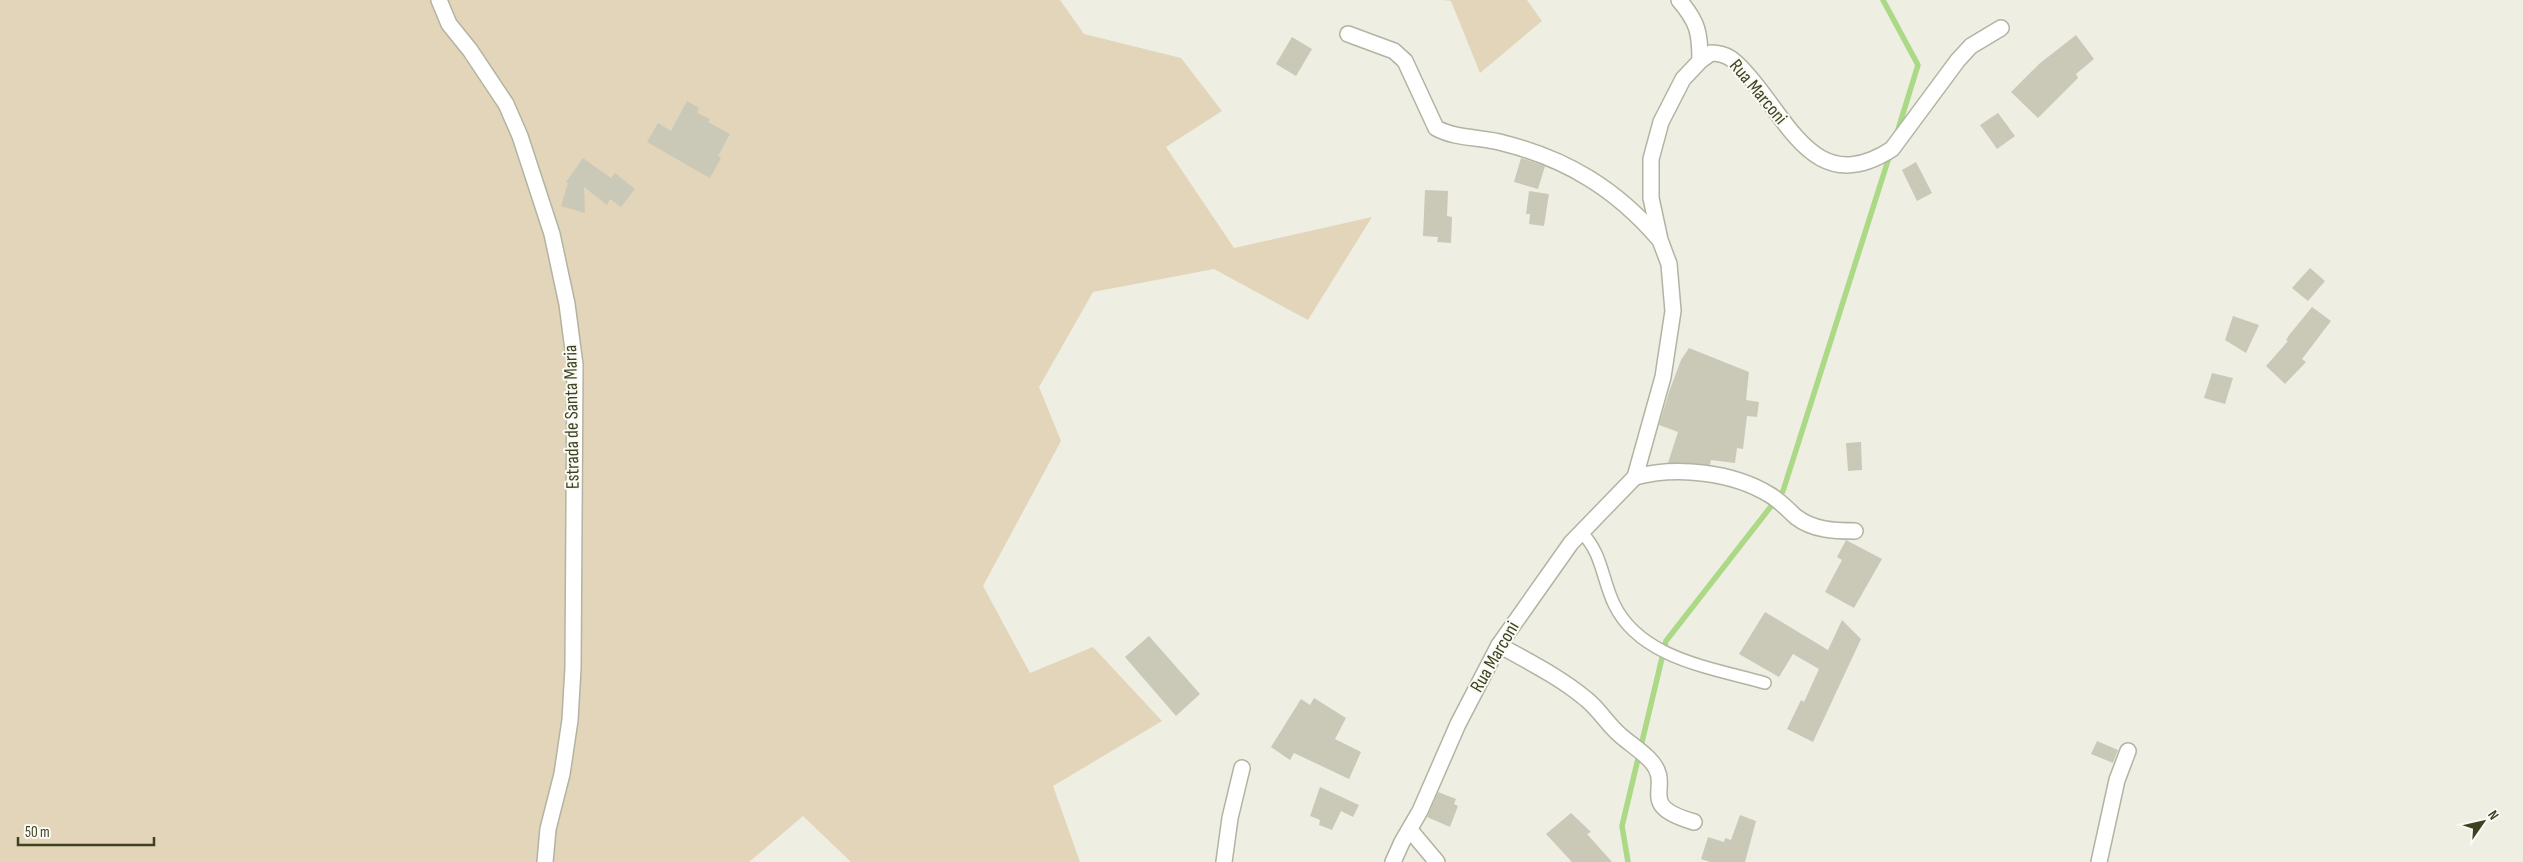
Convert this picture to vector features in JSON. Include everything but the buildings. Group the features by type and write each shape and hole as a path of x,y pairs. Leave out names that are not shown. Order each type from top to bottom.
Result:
{"street":[{"name":"Estrada de Santa Maria","path":"439,0 449,24 470,50 506,104 520,136 552,234 567,304 575,365 573,677 570,720 562,774 548,829 545,862"},
{"path":"1679,0 1696,24 1700,35 1700,61"},
{"name":"Rua Marconi","path":"1393,862 1410,830 1458,724 1499,645 1553,565 1581,532 1635,476 1663,378 1670,336 1672,292 1668,264 1660,240 1651,198 1651,159 1661,122 1683,79 1700,61 1711,53 1730,56 1757,85 1801,144 1829,163 1848,166 1878,158 1892,149 1958,60 1971,46 2001,28"},
{"path":"1348,34 1394,51 1405,61 1436,128 1450,134 1524,148 1567,165 1636,212 1660,240"},
{"path":"1635,476 1669,471 1689,471 1721,478 1752,486 1768,494 1810,525 1824,530 1855,531"},
{"path":"1499,645 1550,674 1587,699 1618,734 1650,760 1658,776 1658,799 1667,812 1694,822"},
{"path":"2100,862 2117,780 2128,751"},
{"path":"1224,862 1230,818 1242,768"},
{"path":"1410,830 1437,862"}],"lane":[{"path":"1581,532 1598,555 1615,606 1630,628 1640,637 1677,658 1765,683"}],"shaded area":[{"path":"0,0 1060,0 1084,34 1181,58 1222,111 1166,147 1234,248 1372,217 1308,320 1214,269 1093,292 1039,387 1061,441 983,586 1030,673 1093,647 1162,721 1053,786 1080,862 851,862 803,816 749,862 0,862"},
{"path":"1443,0 1527,0 1542,21 1480,73 1451,1"}],"waterway":[{"path":"1883,0 1918,65 1896,136"},
{"path":"1628,862 1622,826 1666,641 1783,491 1890,154"}]}
